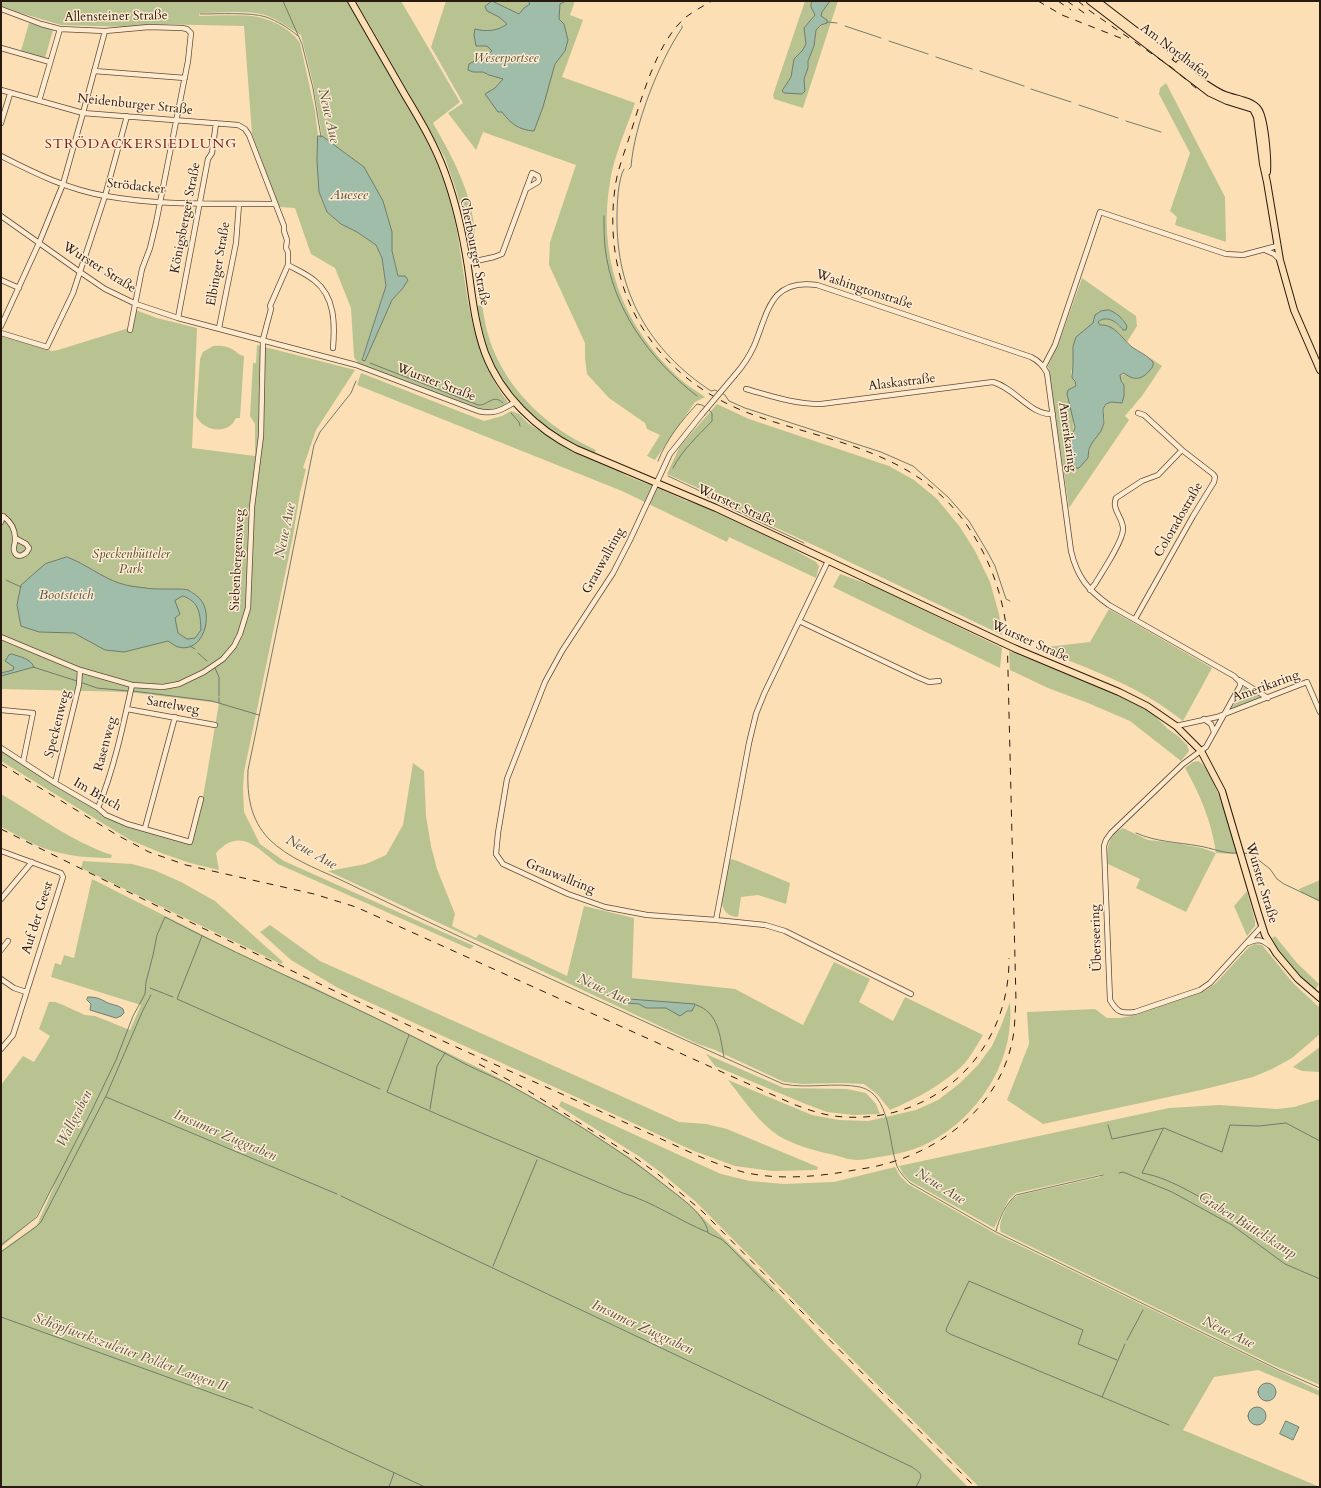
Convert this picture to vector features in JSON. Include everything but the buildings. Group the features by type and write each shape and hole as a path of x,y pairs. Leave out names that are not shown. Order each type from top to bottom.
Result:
{"main road":[{"name":"Cherbourger Straße","path":"350,1 424,128 440,160 457,212 478,327 485,353 497,377 516,402"},
{"name":"Am Nordhafen","path":"1090,1 1210,93 1227,101 1255,108"},
{"name":"Am Nordhafen","path":"1097,1 1212,89 1231,98 1253,104 1255,108"},
{"path":"1255,108 1280,260 1294,310 1320,370"},
{"name":"Wurster Straße","path":"516,402 539,425 565,444 594,458 716,508 1016,649 1119,692 1147,706 1176,726 1201,751 1222,791 1262,926 1272,946 1298,979 1320,998"}],"street":[{"name":"Allensteiner Straße","path":"1,9 40,24 60,29 105,31 149,27 187,29 191,33 191,45 185,78"},
{"path":"40,101 60,29"},
{"path":"1,326 19,288 63,184 105,31"},
{"path":"1,48 50,62"},
{"path":"94,71 185,78 150,248 142,269 130,330"},
{"name":"Neidenburger Straße","path":"1,90 10,94 83,113 238,125 245,129 249,135 275,204"},
{"path":"1,124 10,94"},
{"path":"1,333 47,347 73,293 105,196 127,116"},
{"name":"Königsberger Straße","path":"178,318 208,159 212,153 216,123"},
{"name":"Strödacker","path":"1,156 26,169 63,184 105,196 160,202 275,204"},
{"path":"467,263 494,258 502,254 526,189"},
{"name":"Elbinger Straße","path":"219,328 236,243 239,204"},
{"path":"275,204 284,226 287,240 286,248 288,252 288,265 311,278 322,287 330,300 333,314 333,348"},
{"path":"1044,366 1055,345 1100,212 1226,254 1243,256 1277,246"},
{"name":"Wurster Straße","path":"1,216 105,289 136,304 178,318 263,339 370,370 485,413 501,411 516,402"},
{"path":"1265,250 1274,254 1280,260"},
{"name":"Siebenbergensweg","path":"1,637 80,670 131,689 163,687 178,684 191,679 216,665 234,646 245,621 249,601 252,507 261,436 263,339 271,309 270,306 288,265"},
{"path":"1,280 19,288"},
{"name":"Washingtonstraße","path":"656,483 670,454 743,366 753,348 770,303 777,294 788,287 797,284 817,285 1031,357 1044,366"},
{"name":"Amerikaring","path":"1044,366 1047,373 1053,414 1071,551 1074,565 1081,578 1090,590 1109,605 1239,680 1240,686 1206,747 1201,751"},
{"name":"Alaskastraße","path":"746,389 790,402 821,404 994,382 1006,387 1037,412 1053,414"},
{"name":"Coloradostraße","path":"1135,619 1215,478 1213,474 1182,450 1144,415 1138,413"},
{"path":"1090,590 1095,584 1122,536 1123,524 1114,501 1118,495 1142,481 1158,474 1182,450"},
{"name":"Grauwallring","path":"656,483 613,573 544,682 507,779 496,854 502,864 508,867 568,894 605,907 647,915 716,920"},
{"path":"1,522 3,516 13,526 15,538"},
{"path":"828,561 764,694 752,729 716,920 765,925 785,931 911,994"},
{"path":"799,621 917,677 929,682 939,681"},
{"name":"Speckenweg","path":"55,783 80,683 80,670"},
{"path":"1239,680 1268,698"},
{"name":"Amerikaring","path":"1176,726 1218,717 1307,682 1320,712"},
{"name":"Rasenweg","path":"98,808 104,793 131,689"},
{"name":"Sattelweg","path":"127,709 215,724"},
{"path":"1,710 33,713 23,762"},
{"path":"145,828 175,717"},
{"path":"1204,720 1210,724 1214,732"},
{"name":"Im Bruch","path":"1,748 55,783 98,808 106,815 127,824 190,842 202,799"},
{"name":"Überseering","path":"1201,751 1183,764 1111,833 1106,840 1104,846 1110,1000 1115,1009 1125,1014 1200,990 1210,983 1262,926"},
{"path":"1,851 32,862 1,899"},
{"name":"Auf der Geest","path":"1,1049 13,1035 63,875 32,862"},
{"path":"1247,944 1261,940 1272,946"},
{"path":"1,950 8,941"},
{"path":"1,979 14,988 26,992"}],"green space":[{"path":"1,1 347,1 411,112 439,168 449,197 455,223 468,303 474,329 482,354 493,379 508,402 494,410 476,409 358,363 354,357 351,308 335,268 311,254 295,208 279,207 252,134 244,26 154,24 130,27 61,25 1,6","holes":["199,13 258,13 278,21 301,35 313,83 322,136 364,167 392,232 392,251 398,276 403,288 392,300 365,361 362,359 386,286 382,258 376,245 357,232 341,224 327,212 322,201 319,192 318,136 315,111 300,43 297,38 287,30 264,18 229,15 199,16"]},
{"path":"356,1 401,1 460,102 433,123 452,157 467,193 473,218 477,258 470,252 464,220 445,158"},
{"path":"446,1 575,1 570,15 583,20 562,77 635,103 611,176 607,205 607,233 611,261 618,287 628,312 642,336 659,358 680,379 705,397 695,402 655,460 647,456 660,435 647,429 645,423 609,398 587,374 585,343 549,265 550,242 576,165 483,132 476,150 448,113 463,103 431,47"},
{"path":"805,1 812,1 811,7 815,15 804,28 806,44 802,51 794,59 791,77 782,91 804,87 804,79 808,68 808,61 814,46 816,30 824,24 824,19 821,16 821,12 830,1 838,1 803,108 774,99 773,95"},
{"path":"29,23 53,30 45,58 21,51"},
{"path":"1166,83 1225,197 1226,242 1175,225 1177,217 1170,211 1190,153 1159,94 1160,88"},
{"path":"1082,278 1136,316 1137,326 1127,342 1121,336 1100,325 1098,322 1105,319 1112,320 1123,330 1123,319 1095,315 1094,323 1076,337 1073,346 1073,364 1071,373 1076,386 1068,390 1074,428 1071,440 1088,458 1091,445 1103,426 1105,407 1110,402 1118,403 1124,396 1124,385 1120,376 1153,362 1149,357 1162,366 1142,396 1125,416 1129,420 1069,508 1048,366 1058,345"},
{"path":"482,305 490,341 507,376 519,392 546,419 562,431 596,450 594,454 575,445 542,424 515,397 494,364 486,345 477,306"},
{"name":"Speckenbütteler Park","path":"133,309 157,318 197,328 192,448 255,456 255,424 250,416 253,363 256,363 257,345 355,370 316,430 303,468 306,469 300,493 293,536 244,772 244,812 260,844 284,861 474,946 470,949 278,864 248,842 233,841 225,845 216,853 219,870 190,863 164,854 130,840 1,761 1,751 105,815 191,843 203,797 219,703 128,692 1,689 1,336 52,351 58,350 129,328"},
{"path":"213,346 227,347 244,356 240,418 236,418 232,424 222,429 210,428 204,425 196,416 200,359 203,352"},
{"path":"361,373 484,421 502,416 511,411 519,414 529,424 565,447 613,467 627,476 687,501 698,504 780,542 816,562 819,566 816,578 729,537 727,542 622,491 357,385"},
{"path":"717,404 749,419 889,466 914,480 937,499 960,527 975,551 990,582 999,614 1002,635 711,497 698,488 667,474 680,446"},
{"path":"840,574 876,587 1002,648 1000,668 833,587"},
{"path":"1109,609 1212,668 1183,721 1149,698 1113,679 1037,648 1090,642"},
{"path":"1009,651 1110,691 1138,705 1152,713 1168,729 1178,736 1187,745 1189,751 1181,761 1130,721 1048,688 1010,670"},
{"path":"1246,684 1264,696 1231,709"},
{"path":"1198,761 1204,766 1210,776 1222,803 1237,854 1216,853 1212,831 1205,809 1185,768 1193,762"},
{"path":"413,763 424,771 426,816 431,846 437,869 455,914 452,926 476,938 479,934 567,976 584,906 634,918 632,978 735,989 803,1025 834,962 870,979 859,1002 893,1021 905,997 983,1035 967,1061 956,1072 938,1085 910,1101 890,1110 877,1094 864,1084 802,1084 784,1082 715,1050 698,1044 328,871 366,864 386,855 403,825"},
{"path":"1,794 69,836 97,850 112,855 111,858 78,856 46,849 1,827"},
{"path":"1123,828 1148,840 1202,848 1216,853 1186,912 1136,888 1140,879 1108,864 1107,858 1111,839 1114,834"},
{"path":"730,859 790,883 786,904 758,895 741,897 738,917 729,915 724,910 722,894"},
{"path":"83,861 132,864 154,870 181,882 215,901 283,962 281,964 81,868"},
{"path":"92,879 262,965 313,987 493,1075 563,1115 632,1159 688,1203 770,1284 828,1346 968,1487 1,1487 1,1251 37,1225 56,1182 35,1218 1,1247 1,1085 23,1056 34,1062 50,1036 39,1029 49,1002 55,1002 85,1015 95,1016 130,1030 141,1005 51,977 55,963 61,965 64,955 74,958"},
{"path":"1320,880 1320,902 1302,893 1299,889"},
{"path":"1247,891 1255,926 1247,936 1234,906"},
{"path":"270,925 320,961 679,1122 706,1124 727,1129 818,1167 817,1170 772,1171 735,1166 694,1151 338,988 291,960 260,932"},
{"path":"1275,936 1297,963 1319,984 1315,990 1286,960 1272,938"},
{"path":"1254,944 1262,945 1293,983 1320,1008 1320,1034 1292,1058 1253,1077 1201,1090 1043,1124 1007,1100 1029,1044 1027,1012 1095,1009 1107,1018 1120,1018 1136,1015 1205,991 1216,983 1248,948"},
{"path":"1010,1002 1010,1020 1007,1042 1002,1061 982,1096 970,1112 939,1137 906,1152 854,1160 818,1151 784,1139 764,1124 728,1080 812,1115 839,1120 868,1121 916,1110 938,1100 959,1084 978,1065 992,1046"},
{"path":"1320,1047 1320,1072 1302,1071 1293,1067"},
{"path":"706,1054 784,1088 847,1089 866,1093 876,1104 880,1114 854,1115 827,1112 715,1066"},
{"path":"1320,1099 1320,1385 1275,1366 1001,1232 1000,1224 1003,1215 1012,1199 1015,1197 1100,1177 1103,1174 1016,1193 1009,1199 994,1228 910,1181 903,1174 899,1166 1169,1108 1219,1105 1277,1109 1294,1107"},
{"path":"561,1101 721,1174 750,1181 784,1184 834,1182 895,1167 900,1176 908,1184 996,1234 1320,1391 1320,1396 1258,1370 1214,1377 1183,1430 1320,1487 979,1487 696,1202 640,1157 559,1106"}],"water":[{"name":"Weserportsee","path":"492,1 519,14 530,4 528,1 566,1 560,4 559,19 564,24 568,40 565,51 555,64 543,107 534,131 520,128 512,123 502,112 498,112 485,94 495,88 503,79 483,72 473,72 468,70 469,64 492,51 487,46 476,46 474,35 475,29 492,30 507,24 499,17 487,11 485,7"},
{"path":"812,1 830,1 822,12 821,16 827,20 827,23 821,25 816,30 814,46 808,61 808,68 804,79 805,91 802,94 784,93 782,91 791,77 794,59 802,51 806,44 804,28 815,15 811,7"},
{"name":"Auesee","path":"318,136 322,136 364,167 383,201 392,232 392,251 398,276 405,276 408,280 392,300 365,361 362,360 386,286 382,258 376,245 357,232 341,224 327,212 319,192 317,161"},
{"path":"1109,310 1117,314 1123,321 1127,326 1126,330 1123,330 1115,322 1109,319 1101,320 1098,322 1100,325 1105,325 1114,329 1132,347 1146,355 1153,362 1153,366 1147,374 1140,378 1132,378 1124,373 1120,375 1121,381 1124,385 1124,396 1122,403 1111,402 1106,404 1103,409 1104,423 1101,431 1089,449 1088,458 1079,468 1075,468 1070,450 1075,427 1067,394 1068,390 1076,386 1075,381 1072,378 1073,346 1076,337 1093,323 1095,315 1101,311"},
{"name":"Bootsteich","path":"67,557 122,584 150,589 188,590 199,598 204,606 206,623 204,631 200,639 194,645 187,648 178,647 168,641 124,652 105,650 74,633 39,632 21,626 17,605 21,585 45,564","holes":["183,596 189,599 198,609 201,630 195,638 187,639 178,633 175,618 180,614 175,601"]},
{"path":"12,654 27,660 34,667 1,676 1,673 13,670 14,667 5,661 9,655"},
{"path":"88,997 99,998 123,1009 124,1013 116,1018 90,1010 91,1004 87,1000"},
{"path":"616,998 695,1005 692,1011 687,1011 680,1016 666,1008 646,1008 639,1004 626,1003"},
{"path":"1267,1383 1273,1386 1276,1392 1273,1398 1267,1401 1261,1398 1258,1392 1261,1386"},
{"path":"1257,1407 1263,1410 1266,1416 1263,1422 1257,1425 1251,1422 1248,1416 1251,1410"},
{"path":"1286,1421 1299,1427 1293,1440 1280,1434"}],"waterway":[{"name":"Neue Aue","path":"283,1 302,44 313,88 321,137"},
{"path":"200,14 260,15 279,23 298,36"},
{"path":"827,22 837,23"},
{"path":"629,169 631,167 637,132 649,94 665,58 682,26"},
{"path":"845,26 881,38"},
{"path":"889,41 928,54"},
{"path":"936,57 972,69"},
{"path":"980,71 1024,86"},
{"path":"1031,89 1071,102"},
{"path":"1079,105 1118,118"},
{"path":"1126,121 1161,132"},
{"path":"624,169 619,185 617,217 618,244 623,270 630,294 640,317 654,338 670,357 689,375 711,391 715,390 719,392"},
{"path":"604,216 605,247 609,269 616,291 625,311 649,349 663,366 697,396"},
{"path":"370,363 478,405 482,405 496,399 503,403"},
{"name":"Neue Aue","path":"356,381 351,393 320,432 314,445 248,770 248,789 251,806 258,823 269,839 276,846 311,867 541,975 783,1084 802,1086 841,1085 860,1087 870,1091 878,1099 883,1109 898,1168 902,1175 910,1183 996,1232 1279,1370 1320,1388"},
{"path":"722,393 729,401 745,408 881,452 913,466 948,497 969,521 995,566 1006,599 1010,601"},
{"path":"658,461 670,438 691,410 697,404 705,407"},
{"path":"673,468 686,449 712,421 712,413 708,409"},
{"path":"511,413 519,422 520,426"},
{"path":"668,476 698,490 709,498 804,543"},
{"path":"6,580 21,587"},
{"path":"190,646 195,649"},
{"path":"198,653 207,661"},
{"path":"33,667 77,681"},
{"path":"215,668 219,677 219,696"},
{"path":"80,682 97,688 128,691"},
{"path":"133,691 212,701 259,715"},
{"path":"219,698 219,703"},
{"path":"1136,833 1159,840 1199,846 1228,853 1238,853"},
{"path":"1243,853 1251,854 1270,869 1277,879 1284,884 1320,901"},
{"name":"Wallgraben","path":"1,1245 37,1217 91,1112 116,1060 133,1016 145,994 146,982 157,935 165,917 417,1038 465,1064 506,1083 568,1119 629,1158 692,1207 703,1220 708,1233 721,1239 727,1244 773,1291"},
{"path":"202,936 177,999 380,1089"},
{"path":"150,988 173,997"},
{"path":"1,1252 41,1222 106,1096 143,1010 151,995"},
{"path":"696,1005 704,1008 714,1019 724,1057"},
{"path":"409,1035 387,1092 645,1201 707,1232"},
{"path":"430,1109 437,1066 445,1053"},
{"name":"Imsumer Zuggraben","path":"106,1097 337,1194"},
{"path":"1108,1125 1112,1139 1164,1128 1222,1152 1230,1125 1259,1126 1286,1123 1320,1141"},
{"path":"1163,1129 1142,1173 1167,1180 1236,1216"},
{"path":"493,1266 537,1160"},
{"name":"Graben Büttelskamp","path":"1119,1173 1123,1172 1172,1192 1232,1225 1285,1264 1320,1279"},
{"name":"Graben Büttelskamp","path":"996,1231 1003,1212 1012,1198 1016,1195 1103,1175"},
{"name":"Imsumer Zuggraben","path":"341,1196 912,1467 919,1472 921,1476 916,1487"},
{"path":"1102,1397 950,1334 946,1331 947,1327 969,1281 1083,1330 1078,1344 1117,1360"},
{"path":"1127,1340 1143,1310"},
{"name":"Schöpfwerkszuleiter Polder Langen II","path":"1,1317 253,1408"},
{"path":"1125,1344 1102,1397 1169,1425"},
{"name":"Schöpfwerkszuleiter Polder Langen II","path":"259,1410 425,1487"},
{"path":"389,1487 394,1473"}],"railway":[{"path":"1,829 198,926 396,1020 698,1156 743,1172 756,1175 794,1177 875,1167 909,1156 931,1146 952,1132 970,1117 986,1098 999,1078 1008,1056 1014,1031 1016,1001 1007,630 1000,596 990,566 975,538 957,512 935,490 915,475 893,463 847,444 751,414 717,398 687,378 662,354 641,326 626,295 617,262 613,226 615,188 621,163 644,90 658,57 675,28 686,17 712,1"},
{"path":"1038,1 1062,15 1123,39"},
{"path":"1058,1 1071,10"},
{"path":"1067,1 1087,15"},
{"path":"1078,1 1090,11 1171,67 1197,89"},
{"path":"1,764 117,835 149,852 186,865 314,894 356,907 793,1104 834,1116 869,1117 902,1110 932,1097 958,1078 979,1054 996,1025 1006,993 1009,958"},
{"path":"479,1064 527,1090 637,1159 659,1175 702,1211 975,1487"}],"district":[{"name":"STRÖDACKERSIEDLUNG","path":"141,145"}]}
